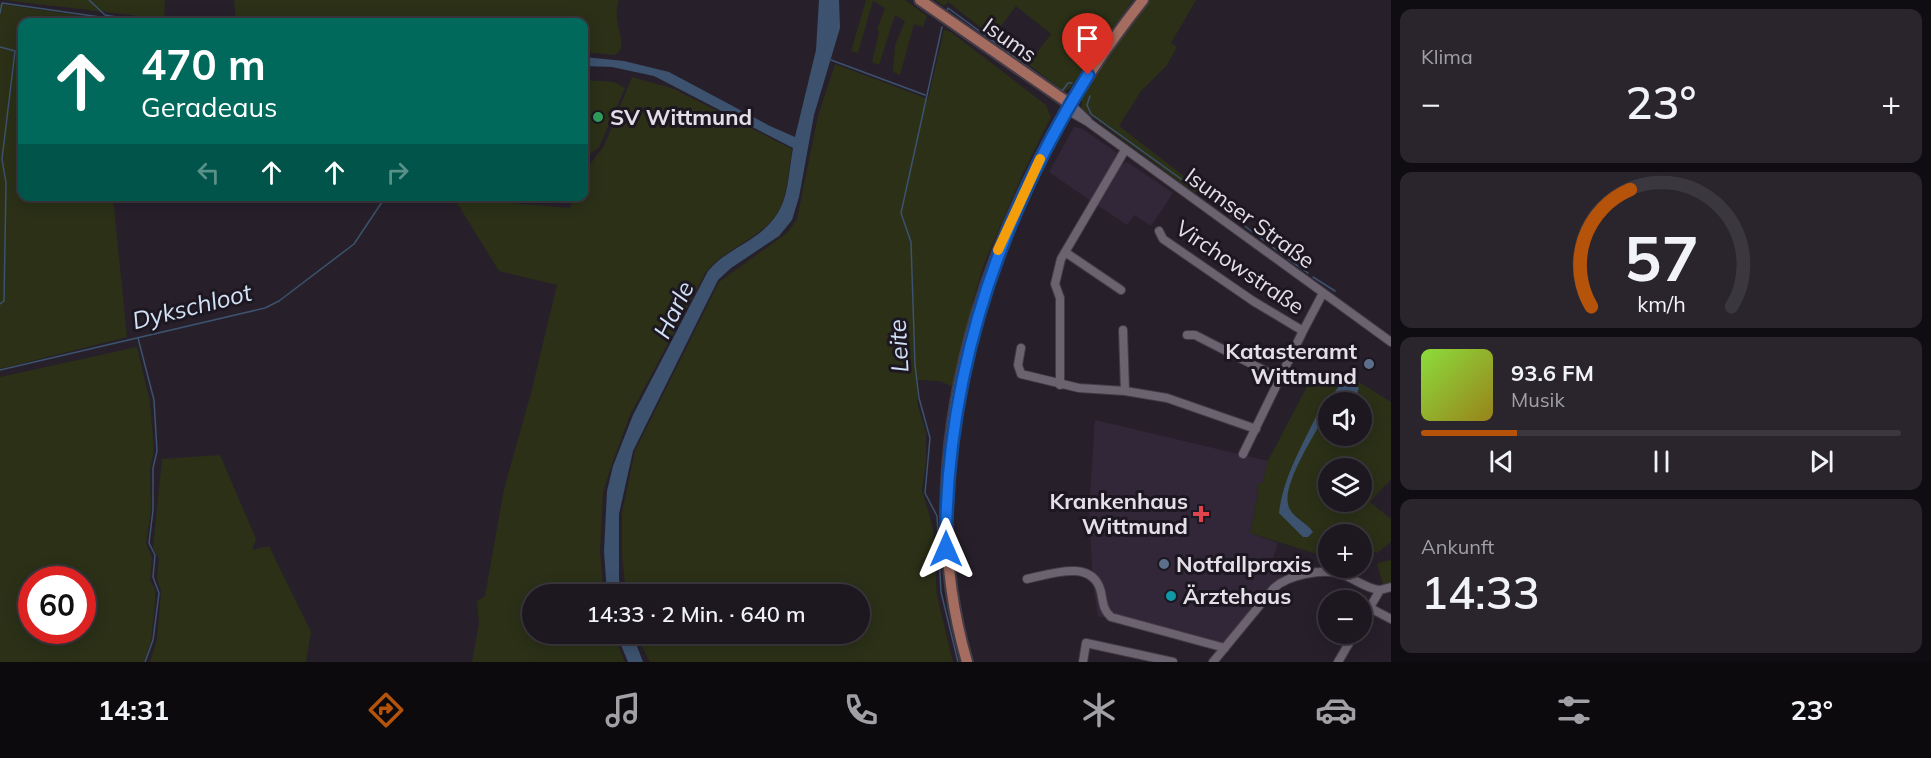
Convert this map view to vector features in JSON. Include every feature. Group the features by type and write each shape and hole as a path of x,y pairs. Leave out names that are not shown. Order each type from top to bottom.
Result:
{"main road":[{"name":"Isums","path":"920,0 1068,107"},
{"path":"967,662 953,606 946,549 950,460 959,396 979,309 994,261 1023,191 1068,107 1143,0"}],"street":[{"name":"Isumser Straße","path":"1068,107 1391,342"},
{"path":"1060,385 1060,298 1055,284 1065,252 1125,150"},
{"name":"Virchowstraße","path":"1159,231 1163,239 1226,283 1302,331"},
{"path":"1065,252 1121,290"},
{"path":"1243,454 1302,331 1323,293"},
{"path":"1123,330 1125,391"},
{"path":"1187,335 1195,336 1279,378"},
{"path":"1021,348 1018,365 1021,374 1060,385 1096,391 1125,391 1167,398 1256,429"},
{"path":"1028,579 1074,570 1083,571 1097,582 1105,610 1111,617 1225,648"},
{"path":"1213,662 1274,588 1287,580 1322,573 1338,573 1380,590 1391,587"},
{"path":"1372,604 1380,590"},
{"path":"1372,609 1391,619"},
{"path":"1083,662 1086,643 1173,662"},
{"path":"1338,662 1349,644"}],"shaded area":[{"path":"1074,127 1083,129 1117,153 1115,162 1091,201 1049,172"},
{"path":"1127,162 1173,193 1151,226 1134,215 1127,225 1097,205 1121,165"},
{"name":"Krankenhaus Wittmund","path":"1095,420 1268,461 1262,484 1258,484 1250,533 1278,543 1271,564 1286,573 1221,648 1098,616 1093,584 1089,509"}],"green space":[{"path":"4,0 165,0 164,18"},
{"path":"234,0 619,0 617,20 621,49 615,55 588,52 588,18 236,18"},
{"path":"866,0 905,0 927,16 923,27 914,24 900,75 893,72 895,46 905,21 895,15 879,65 872,62 879,32 877,29 885,8 873,1 858,53 851,51"},
{"path":"935,0 1133,0 1070,88 1064,92 1028,64 1051,34 1016,6 993,37 948,2 944,6"},
{"path":"1148,0 1196,0 1171,43 1177,47 1167,65 1141,91 1119,126 1202,190 1195,193 1082,109 1082,96"},
{"path":"0,4 96,18 18,18 18,201 113,201 127,337 0,369"},
{"path":"944,30 951,32 1046,105 1051,117 1023,173 984,264 973,301 955,388 940,381 917,380 918,406 926,433 926,461 922,490 933,528 937,596 953,662 650,662 641,644 870,644 870,584 625,584 622,512 635,451 719,282 787,233 797,219 818,116 835,64 928,99"},
{"path":"632,77 674,89 792,149 784,198 776,215 758,233 724,255 706,272 630,415 603,492 600,553 603,584 522,584 522,644 618,644 625,662 472,662 479,624 477,601 485,596 504,489 531,393 557,285 499,271 456,201 489,201 570,208 573,201 588,201 588,167 604,146"},
{"name":"SV Wittmund","path":"588,80 614,82 625,88 599,147 588,156"},
{"path":"137,347 150,402 154,451 150,469 151,511 146,543 152,558 150,580 155,589 155,602 151,641 144,662 0,662 0,377"},
{"path":"1341,371 1391,402 1391,479 1372,500 1372,458 1318,458 1318,512 1372,512 1372,504 1391,519 1391,542 1377,553 1372,551 1372,524 1318,524 1318,554 1250,533 1256,507 1253,508 1257,501 1258,483 1262,484 1268,461 1314,373 1326,379"},
{"path":"220,455 256,539 252,550 269,546 311,632 306,662 150,662 157,640 161,591 157,579 159,559 153,548 162,459"},
{"path":"1391,560 1391,582 1383,585 1377,563"}],"water":[{"path":"819,0 839,0 840,28 814,115 799,197 792,220 779,236 731,268 718,280 633,451 619,514 620,584 606,584 604,551 607,491 613,466 633,415 708,271 721,259 760,233 778,213 786,191 793,148 654,76 612,67 588,66 588,57 624,61 669,72 795,137 816,50"},
{"path":"1344,378 1359,388 1358,392 1335,392"},
{"path":"1318,412 1318,427 1295,471 1288,495 1289,509 1313,532 1308,537 1303,537 1279,513 1291,468"},
{"path":"621,644 636,644 643,662 628,662"}],"waterway":[{"path":"89,0 105,15 122,18"},
{"path":"0,13 2,3 107,18"},
{"path":"946,13 948,8 1058,89 1063,90 1068,83 1072,83"},
{"name":"Leite","path":"942,27 901,213 911,242 915,365 919,398 930,438 925,493 937,516 941,592 958,662"},
{"path":"0,47 15,51 2,159 6,183 4,301 0,304"},
{"path":"831,60 925,95"},
{"path":"1090,96 1087,105 1091,114 1195,189"},
{"name":"Dykschloot","path":"0,370 265,308 279,301 354,244 383,201"},
{"path":"1213,202 1283,255"},
{"path":"1288,259 1308,273"},
{"path":"1313,277 1335,291"},
{"path":"138,338 154,400 157,451 153,468 153,510 149,543 155,555 153,577 159,593 153,640 145,662"}],"slow traffic":[{"path":"998,250 1023,191 1040,159"}],"place":[{"name":"SV Wittmund","path":"598,117"},
{"name":"Katasteramt Wittmund","path":"1369,364"},
{"name":"Krankenhaus Wittmund","path":"1201,514"},
{"name":"Notfallpraxis","path":"1164,564"},
{"name":"Ärztehaus","path":"1171,596"}],"route":[{"path":"946,549 947,491 954,428 965,364 984,291 1023,191 1050,138 1088,75"}],"water label":[{"name":"Harle","path":"674,310"}]}
